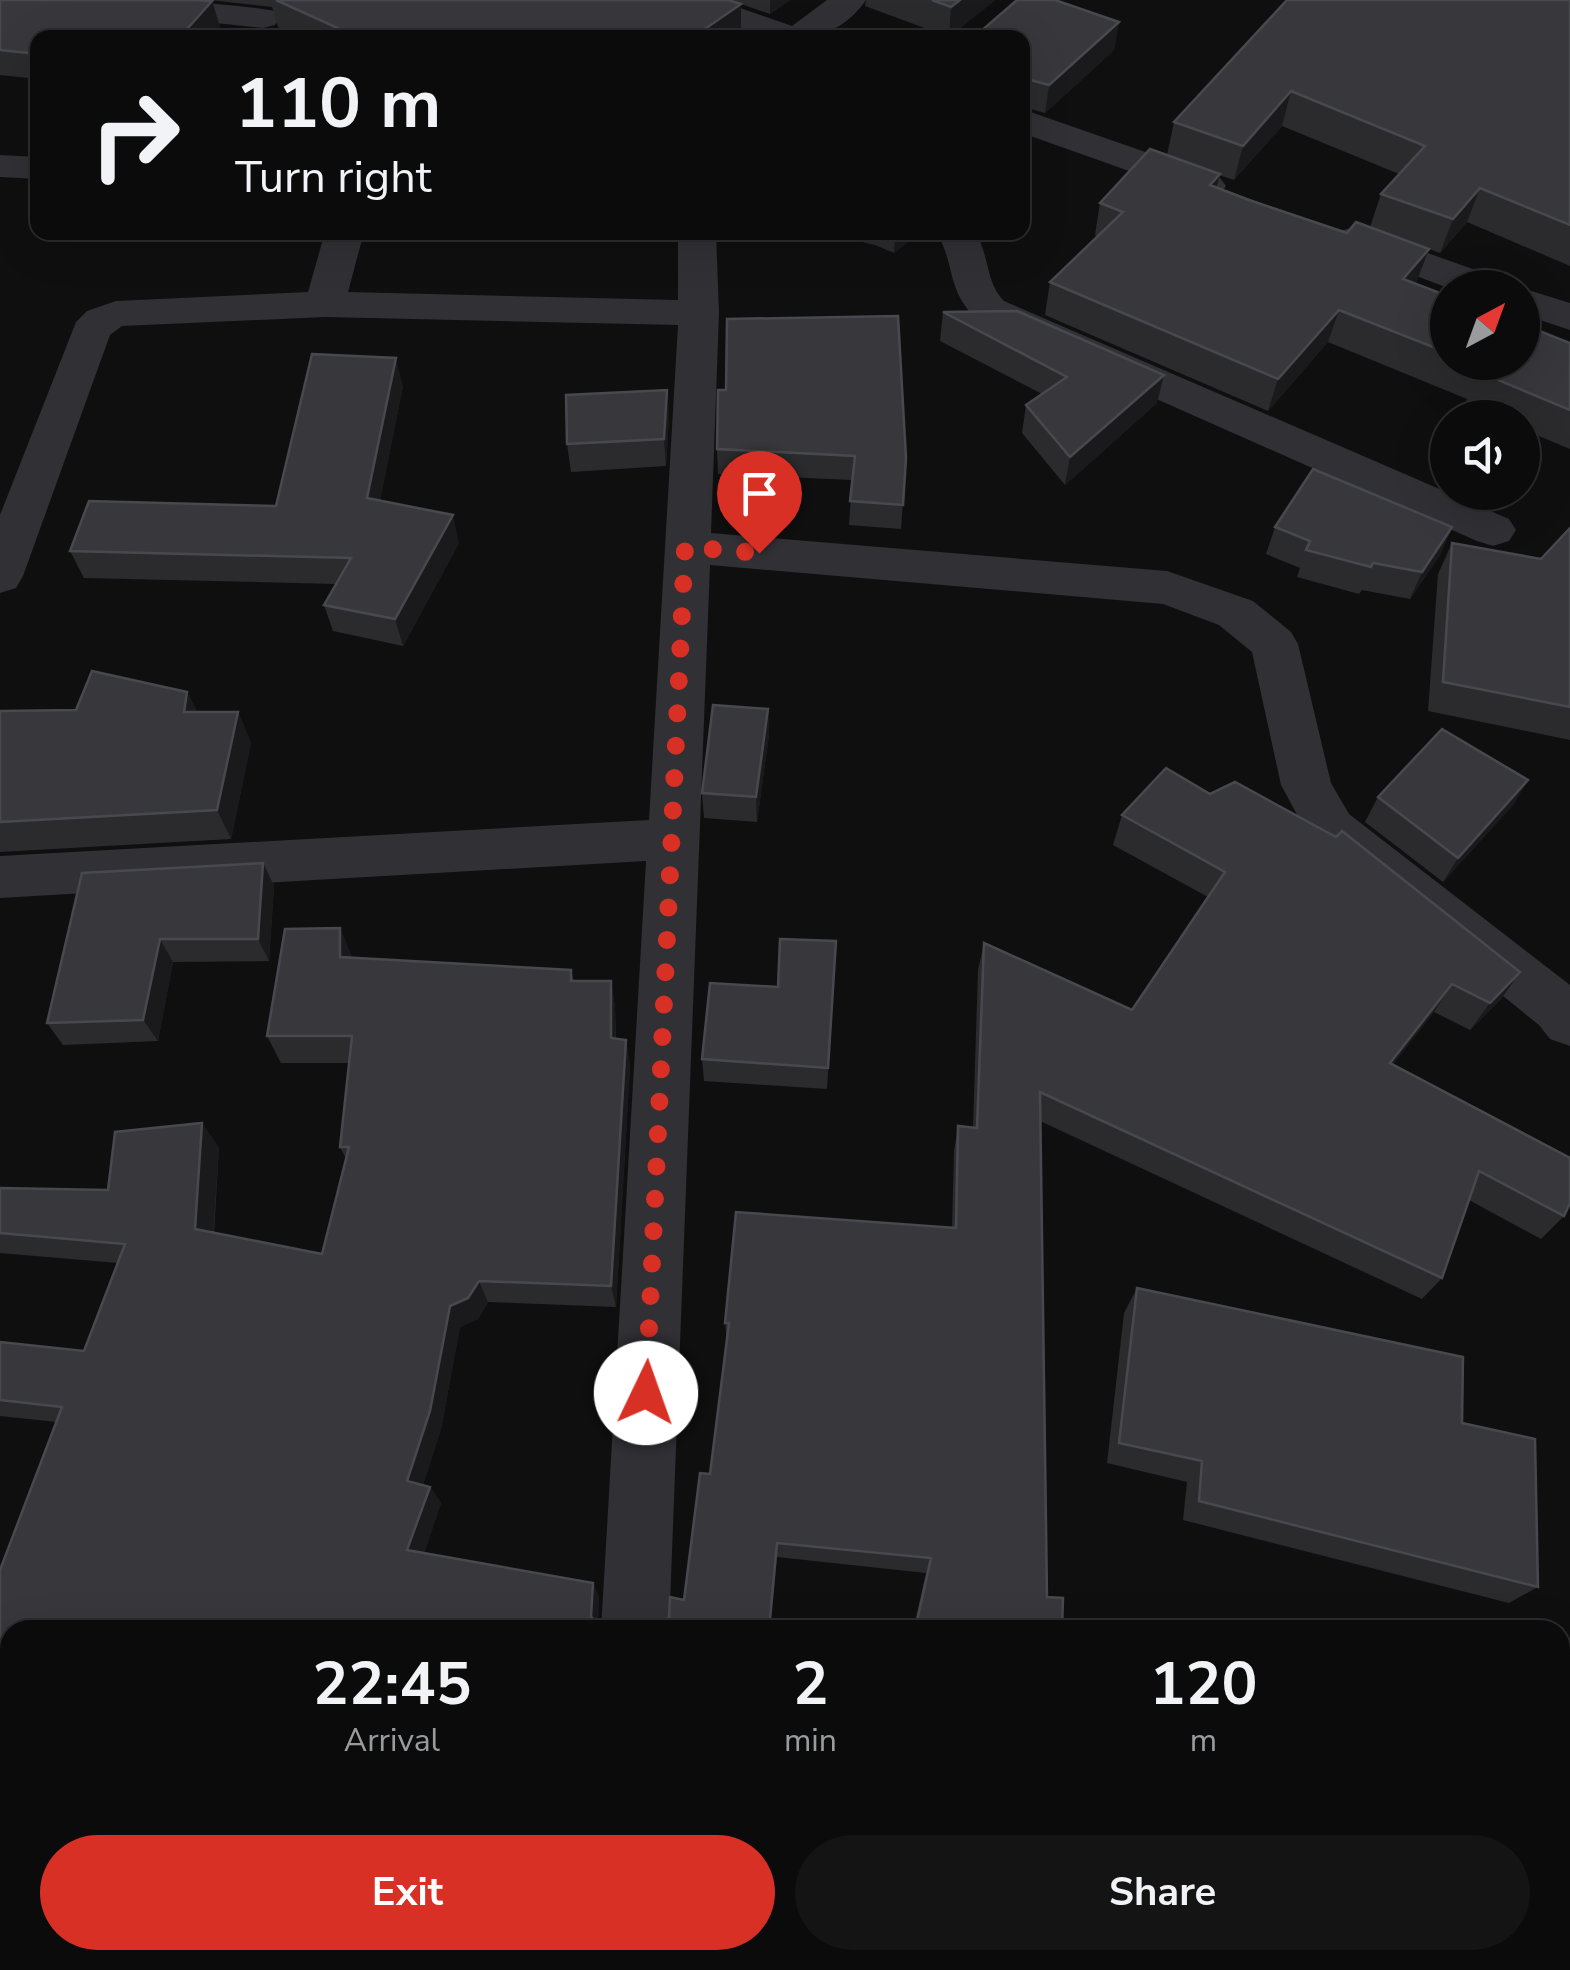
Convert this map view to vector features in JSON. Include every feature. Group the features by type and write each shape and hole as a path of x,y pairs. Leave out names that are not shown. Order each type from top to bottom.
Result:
{"street":[{"path":"90,0 262,18"},
{"path":"684,0 772,30"},
{"path":"807,30 849,0"},
{"path":"1030,123 1246,200"},
{"path":"0,166 30,168"},
{"path":"1320,227 1438,270"},
{"path":"325,304 343,240"},
{"path":"635,1620 699,314 698,240"},
{"path":"962,240 969,287 990,310 1493,530"},
{"path":"0,576 91,331 101,320 116,314 325,304 699,314"},
{"path":"1540,306 1570,317"},
{"path":"685,547 1167,588 1236,613 1274,644 1306,785 1331,829 1559,1008 1570,1022"},
{"path":"0,877 673,839"}],"building":[{"path":"0,0 212,1 186,30 30,30 30,53 0,50"},
{"path":"276,0 728,0 741,4 703,30 342,30"},
{"path":"932,0 960,0 951,7"},
{"path":"1017,0 1055,0 1119,22 1049,85 1030,80 1030,30 982,30"},
{"path":"1287,0 1570,0 1570,225 1480,188 1453,219 1381,194 1425,146 1291,91 1243,146 1174,122"},
{"path":"1150,149 1220,174 1210,185 1249,200 1347,233 1356,222 1429,249 1403,279 1430,289 1430,346 1339,310 1278,379 1050,282 1123,212 1100,203"},
{"path":"1017,311 1164,375 1070,457 1026,405 1067,377 943,312"},
{"path":"898,316 906,458 903,505 850,501 855,456 717,449 718,390 726,390 727,319"},
{"path":"1540,331 1570,343 1570,410 1498,380 1540,380"},
{"path":"312,354 396,358 367,498 453,515 395,619 324,605 351,558 70,551 89,501 276,506"},
{"path":"667,390 664,439 567,444 566,395"},
{"path":"1313,469 1452,527 1422,572 1373,563 1371,567 1306,550 1310,541 1275,527"},
{"path":"1570,528 1570,707 1443,682 1452,543 1541,559"},
{"path":"92,671 187,692 184,712 238,712 217,810 0,822 0,711 76,710"},
{"path":"713,705 768,709 756,797 702,793"},
{"path":"1442,729 1528,780 1458,858 1378,797"},
{"path":"1166,768 1210,794 1235,782 1336,837 1342,831 1520,972 1490,1003 1452,984 1390,1063 1570,1158 1570,1203 1564,1216 1479,1171 1442,1278 1040,1092 1047,1597 1063,1598 1062,1620 917,1620 931,1558 777,1543 770,1620 666,1620 670,1597 684,1600 700,1473 710,1474 729,1323 725,1323 736,1212 956,1228 958,1126 977,1128 984,943 1132,1010 1225,872 1122,815"},
{"path":"263,863 258,939 160,939 143,1020 47,1023 82,873"},
{"path":"340,928 340,957 571,970 571,981 611,981 611,1038 626,1040 611,1286 479,1281 468,1298 450,1306 430,1411 407,1481 430,1487 407,1550 593,1583 594,1620 0,1620 0,1570 62,1407 0,1400 0,1342 84,1351 125,1244 0,1233 0,1188 108,1190 115,1132 202,1123 195,1229 322,1254 349,1147 340,1147 352,1036 267,1036 285,929"},
{"path":"780,939 836,941 828,1068 702,1059 710,983 778,987"},
{"path":"1137,1288 1463,1357 1462,1423 1535,1439 1538,1587 1199,1501 1202,1461 1119,1443"}],"route":[{"path":"646,1393 685,547 759,553"}]}
